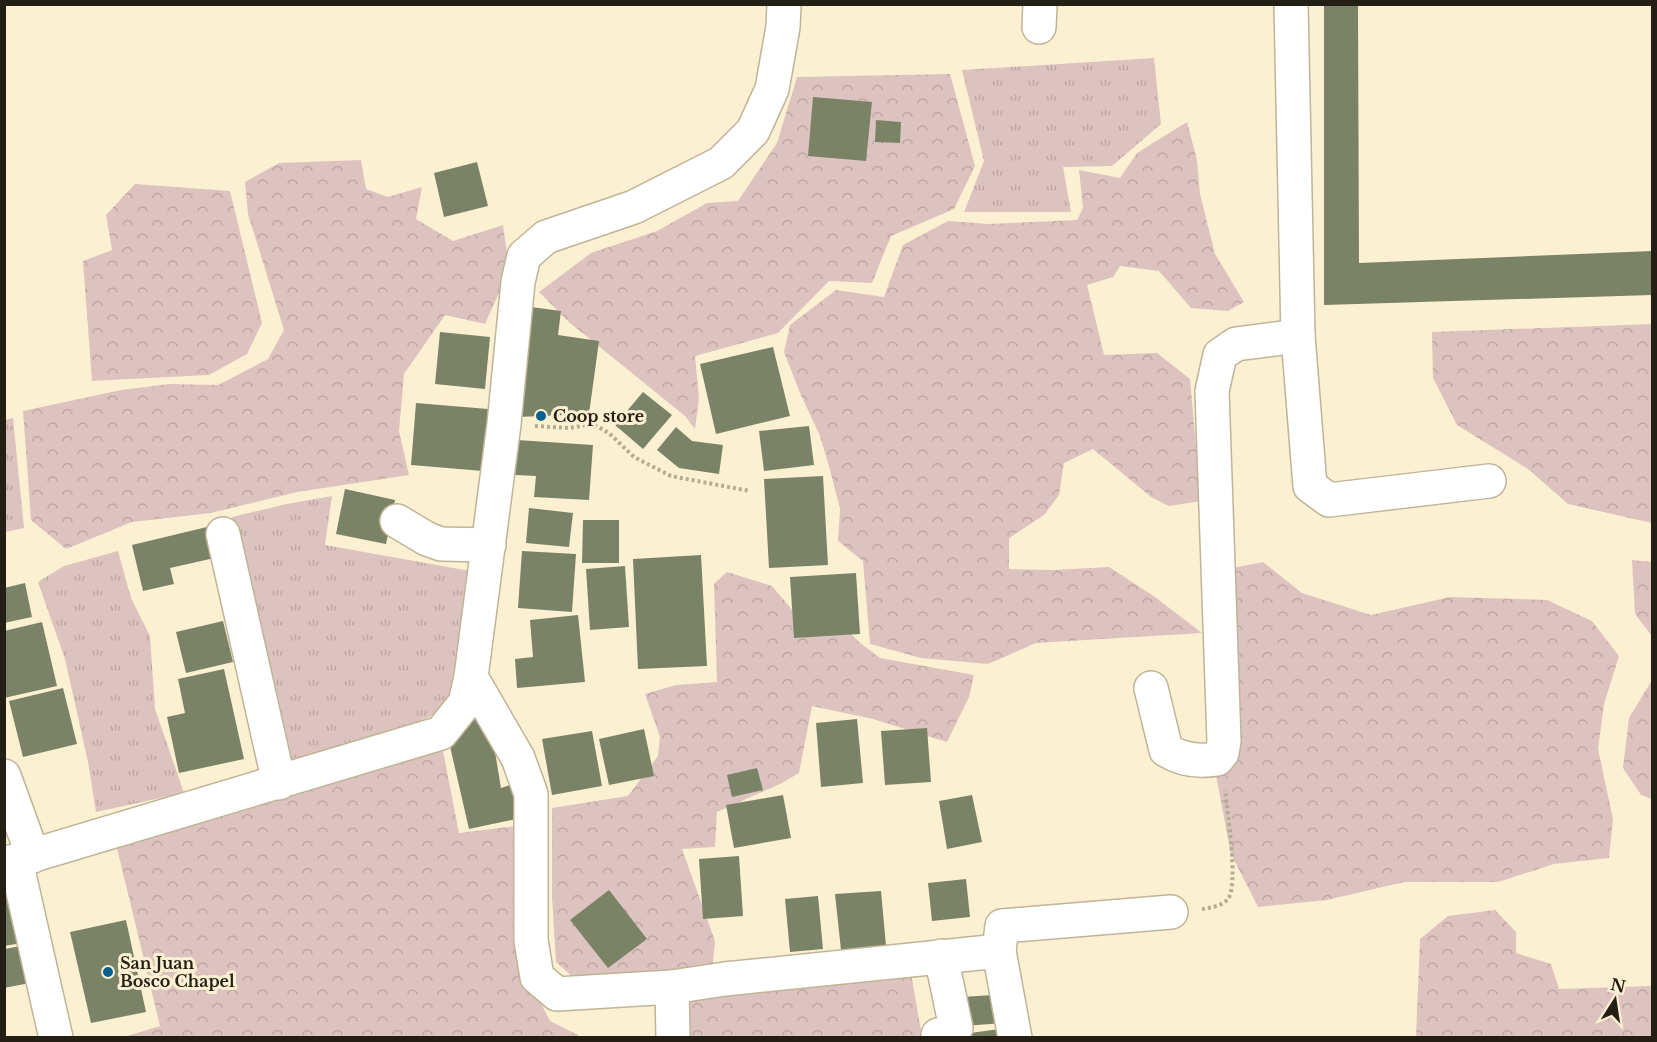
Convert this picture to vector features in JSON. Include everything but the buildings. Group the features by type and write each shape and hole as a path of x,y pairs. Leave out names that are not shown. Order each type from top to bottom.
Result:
{"street":[{"path":"18,860 441,734 465,703 471,677 504,424 518,282 524,256 546,237 634,207 721,163 753,131 772,89 783,27 784,4"},
{"path":"1291,4 1298,336 1310,486 1329,500 1489,481"},
{"path":"1151,688 1166,750 1178,757 1204,761 1217,759 1222,753 1223,718 1212,391 1220,355 1236,344 1298,336"},
{"path":"397,521 421,536 441,544 489,545"},
{"path":"223,534 279,783"},
{"path":"471,677 518,758 531,794 531,940 537,977 557,994 672,987 725,979 999,951"},
{"path":"4,776 18,860 56,1038"},
{"path":"1015,1038 999,951 1002,926 1171,912"},
{"path":"938,1035 951,1035 956,1028 941,956"},
{"path":"672,987 673,1038"}],"path":[{"path":"504,424 569,428 594,424 609,433 634,457 671,476 750,491"},
{"path":"1171,912 1213,908 1228,899 1234,883 1222,753"}],"green space":[{"path":"1154,58 1161,124 1112,166 1063,167 1071,212 964,212 984,161 962,70"},
{"path":"950,74 975,166 954,209 891,236 872,283 829,281 778,333 695,356 699,398 695,429 685,416 570,323 539,292 591,253 657,231 707,203 738,201 777,143 797,77"},
{"path":"1187,122 1197,160 1200,194 1215,254 1244,302 1228,311 1191,308 1159,271 1120,266 1113,277 1087,285 1104,355 1157,353 1190,379 1201,501 1169,506 1151,497 1093,449 1064,463 1059,495 1044,515 1009,538 1009,569 1053,570 1109,567 1155,597 1202,633 1036,643 988,664 921,658 870,644 863,561 838,541 840,509 830,470 820,436 784,352 790,325 836,290 884,297 903,245 948,221 989,224 1077,220 1083,208 1079,170 1120,178 1137,153"},
{"path":"361,160 366,189 388,197 422,187 416,219 453,241 503,225 507,253 503,284 485,324 445,315 404,374 399,431 409,475 297,492 211,513 132,522 66,549 31,520 23,411 121,390 169,384 218,385 268,359 284,330 248,214 245,182 279,163"},
{"path":"135,184 230,191 262,323 247,354 209,375 92,381 83,261 112,250 106,215"},
{"path":"1652,324 1652,523 1568,504 1528,469 1457,425 1433,378 1432,332"},
{"path":"13,418 24,528 5,532 5,420"},
{"path":"332,496 325,545 470,571 457,674 445,710 398,730 290,761 232,517"},
{"path":"118,551 131,598 150,636 155,709 184,793 96,812 88,762 65,659 38,582 64,566"},
{"path":"1632,560 1652,562 1652,636 1635,614"},
{"path":"1263,562 1302,593 1371,615 1450,597 1547,600 1592,621 1619,656 1604,704 1598,749 1613,819 1609,858 1554,864 1498,882 1404,882 1327,900 1258,907 1231,854 1209,739 1218,571"},
{"path":"727,572 772,586 805,625 838,620 859,642 880,658 974,675 969,697 947,742 873,719 812,706 799,773 717,812 715,847 682,849 715,941 713,964 677,977 574,978 556,962 552,896 552,808 628,796 658,756 660,737 645,694 676,685 717,682 714,584"},
{"path":"1652,680 1652,799 1641,795 1623,768 1629,718"},
{"path":"442,746 459,833 524,825 526,975 550,1021 578,1037 124,1037 160,1026 116,844"},
{"path":"1495,910 1516,932 1516,953 1551,964 1559,989 1652,986 1652,1037 1416,1037 1420,939 1448,916"},
{"path":"911,973 922,1037 686,1038 687,1000"}],"place":[{"name":"Coop store","path":"541,416"},
{"name":"San Juan Bosco Chapel","path":"108,972"}]}
